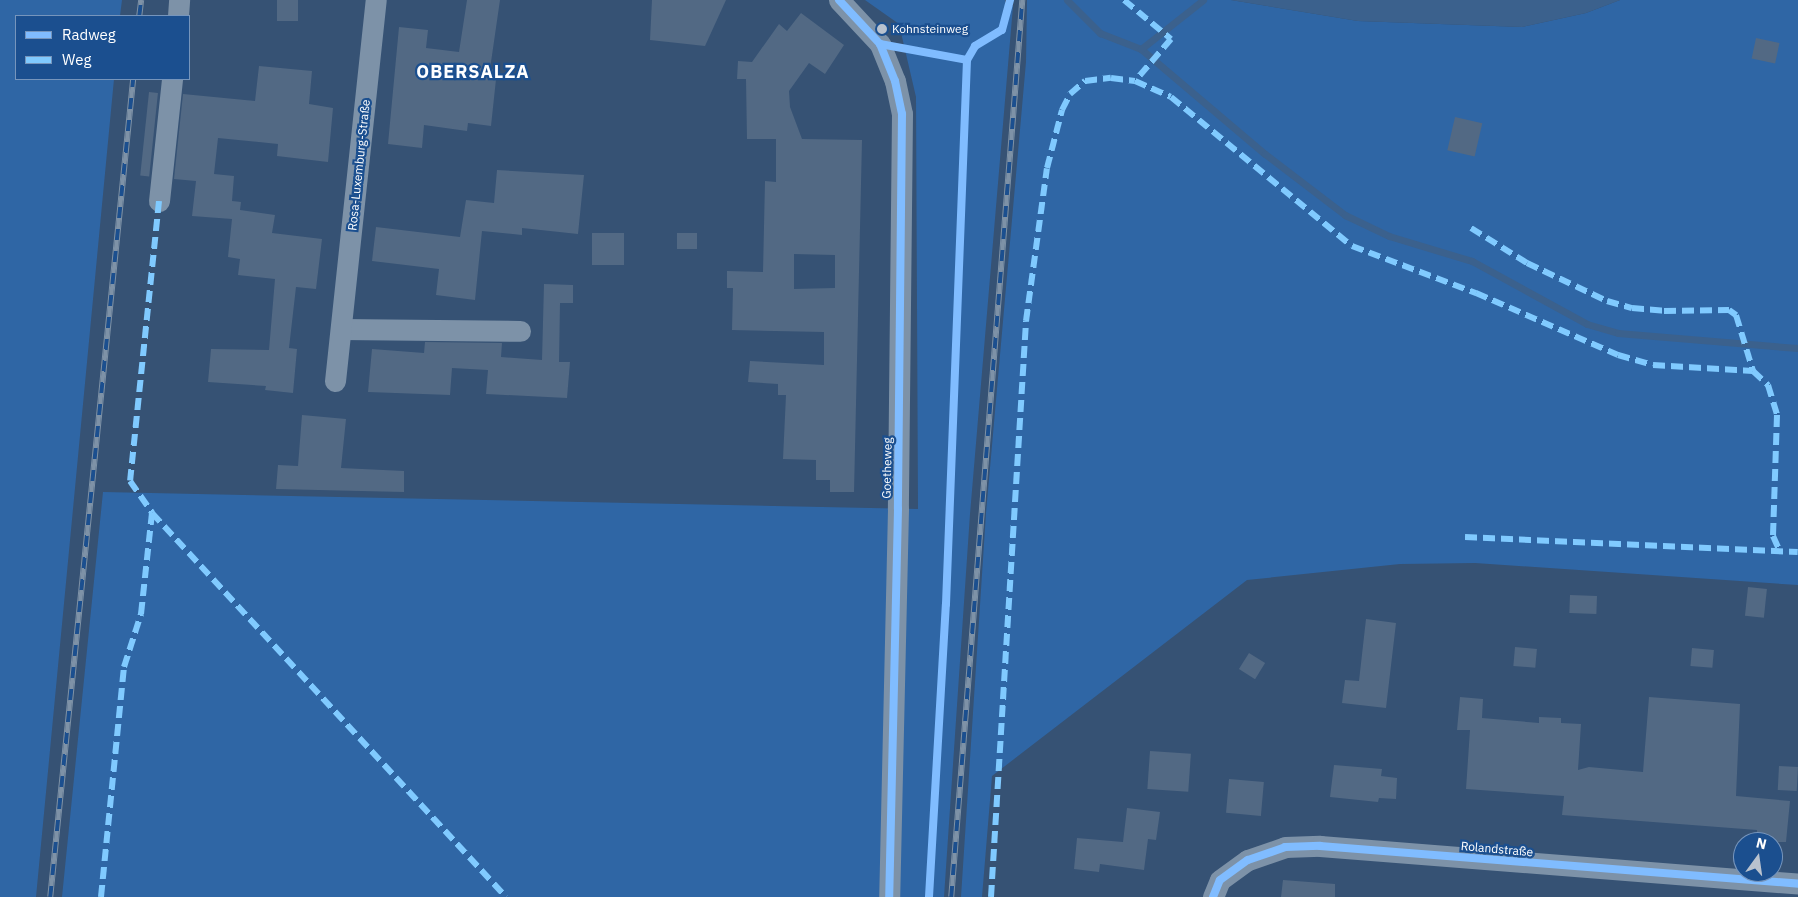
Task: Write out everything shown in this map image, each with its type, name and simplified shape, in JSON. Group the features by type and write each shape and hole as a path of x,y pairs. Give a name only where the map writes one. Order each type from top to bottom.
{"street":[{"path":"178,15 179,0"},
{"name":"Rosa-Luxemburg-Straße","path":"335,381 376,0"},
{"name":"Goetheweg","path":"839,0 880,44 895,81 902,114 898,509 889,897"},
{"path":"159,201 172,80"},
{"path":"341,329 520,331"},
{"name":"Rolandstraße","path":"1213,897 1220,880 1248,860 1285,847 1311,846 1798,884"}],"shaded area":[{"path":"0,0 122,0 120,15 15,15 15,80 114,80 36,897 0,897"},
{"path":"865,0 1005,0 1005,5 1013,6 970,514 944,897 62,897 103,492 918,509 916,97 899,24"},
{"path":"1027,0 1231,0 1358,21 1522,27 1586,13 1620,0 1798,0 1798,585 1475,563 1400,564 1247,580 992,776 982,897 961,897 986,513 1026,62"},
{"path":"1231,0 1620,0 1586,13 1522,27 1358,21"}],"building":[{"path":"277,0 298,0 298,21 277,21"},
{"path":"467,0 500,0 490,69 497,70 491,126 468,123 467,131 424,125 422,148 388,144 399,27 428,30 426,48 459,52"},
{"path":"652,0 726,0 705,46 650,40"},
{"path":"801,13 844,45 825,74 809,63 789,91 790,107 802,139 862,140 854,492 830,492 830,480 816,480 816,460 783,459 786,395 778,395 778,384 748,382 750,361 824,365 824,332 732,330 733,288 727,288 727,271 763,272 765,181 776,182 776,139 747,139 746,79 737,79 738,61 752,62 779,24 787,31","holes":["794,254 835,255 835,288 794,289"]},
{"path":"1756,38 1779,43 1775,64 1752,59"},
{"path":"259,66 312,71 309,104 333,108 328,162 277,156 278,144 218,138 214,174 234,176 232,201 241,202 240,210 275,215 272,233 322,239 316,289 296,287 289,348 297,349 293,393 265,390 266,386 208,382 211,349 269,350 275,279 238,275 240,259 228,257 232,219 192,216 196,181 174,179 183,94 255,101"},
{"path":"149,92 158,93 149,176 140,176"},
{"path":"1455,117 1482,123 1475,156 1447,150"},
{"path":"497,170 584,175 578,234 522,228 522,235 482,231 475,300 436,295 439,269 372,261 376,227 460,237 466,200 494,203"},
{"path":"592,233 624,233 624,265 592,265"},
{"path":"677,233 697,233 697,249 677,249"},
{"path":"544,284 573,285 573,303 560,303 559,362 570,362 567,398 486,394 488,370 452,368 450,395 368,392 372,349 424,353 425,342 502,343 501,357 542,360"},
{"path":"302,415 346,419 341,468 404,471 404,492 276,489 278,465 298,466"},
{"path":"1748,587 1767,589 1764,618 1745,616"},
{"path":"1570,595 1597,596 1596,614 1569,613"},
{"path":"1366,619 1396,623 1386,708 1342,703 1345,680 1359,681"},
{"path":"1515,647 1537,649 1535,668 1513,666"},
{"path":"1692,648 1714,650 1712,668 1690,666"},
{"path":"1249,653 1265,663 1255,679 1239,669"},
{"path":"1460,697 1483,699 1482,718 1539,723 1539,717 1561,718 1561,723 1581,724 1578,770 1589,767 1643,772 1649,697 1740,704 1736,796 1790,801 1786,842 1783,842 1783,832 1757,832 1757,830 1562,815 1564,796 1466,789 1470,730 1457,730"},
{"path":"1150,751 1191,754 1188,792 1147,789"},
{"path":"1334,765 1382,769 1381,776 1397,778 1396,799 1379,798 1378,802 1330,797"},
{"path":"1779,766 1798,767 1797,791 1778,790"},
{"path":"1229,779 1264,782 1261,816 1226,813"},
{"path":"1127,808 1160,812 1156,840 1148,839 1144,870 1100,864 1099,872 1074,869 1077,838 1123,842"},
{"path":"1283,880 1335,884 1335,897 1281,897"}],"waterway":[{"path":"1067,0 1100,33 1141,49 1265,154 1345,215 1389,236 1472,261 1587,324 1618,333 1798,348"},
{"path":"1141,49 1203,0"}],"railway":[{"path":"139,15 141,0"},
{"path":"951,897 1022,0"},
{"path":"50,897 133,80"}],"marked path":[{"path":"1124,0 1171,39 1135,81"},
{"path":"991,897 1026,321 1047,168 1062,110 1070,94 1085,81 1111,78 1135,81 1171,97 1352,246 1476,293 1618,355 1653,365 1753,371"},
{"path":"159,201 130,481 152,513 506,897"},
{"path":"1471,228 1527,263 1607,301 1632,308 1664,311 1729,310 1736,315 1753,371 1768,385 1777,415 1773,536 1780,552"},
{"path":"101,897 124,667 141,614 152,513"},
{"path":"1465,537 1798,552"}],"cycle path":[{"path":"839,0 880,44 895,81 902,114 898,509 889,897"},
{"path":"929,897 946,604 967,60 975,46 1002,30 1010,0"},
{"path":"880,44 967,60"},
{"path":"1213,897 1220,880 1248,860 1285,847 1320,846 1798,884"}],"place":[{"name":"Kohnsteinweg","path":"882,29"}],"district":[{"name":"OBERSALZA","path":"473,72"}]}
